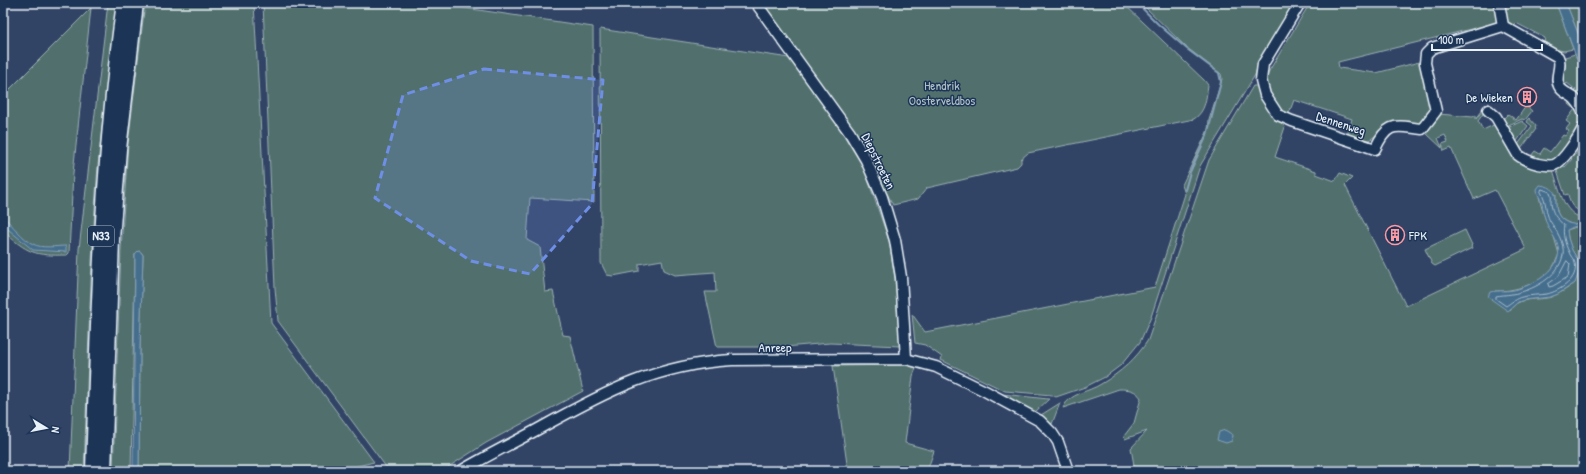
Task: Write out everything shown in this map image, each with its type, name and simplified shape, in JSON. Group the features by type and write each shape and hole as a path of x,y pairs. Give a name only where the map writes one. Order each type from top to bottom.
{"highway":[{"name":"N33","path":"93,471 101,238 112,99 124,3"},
{"name":"N33","path":"104,471 112,239 124,100 136,3"}],"street":[{"name":"Diepstroeten","path":"756,3 850,133 866,160 882,197 895,240 902,277 906,359"},
{"name":"Dennenweg","path":"1300,3 1263,64 1261,80 1265,95 1278,115 1375,148 1386,130 1396,127 1422,129 1436,111 1425,62 1426,54 1432,48 1503,26"},
{"path":"1499,3 1503,26 1558,57 1560,60 1557,79 1559,85 1575,99 1583,112"},
{"path":"1488,110 1496,117 1518,155 1524,160 1537,164 1553,165 1558,162 1566,154 1583,128"},
{"name":"Anreep","path":"461,471 593,399 638,379 677,367 705,362 732,360 906,359 936,367 985,391 1040,421 1052,433 1058,442 1068,471"}],"highlighted area":[{"path":"484,69 603,80 592,204 530,274 471,261 375,198 403,95"}],"green space":[{"path":"108,3 117,3 102,124 95,203 84,471 70,471 79,249"},
{"path":"145,3 254,3 271,323 374,462 337,471 139,471 140,347 143,255 139,251 135,255 131,471 113,471 121,249 128,144"},
{"path":"263,3 431,3 593,27 594,202 530,198 527,240 540,247 545,292 553,291 563,335 570,336 583,391 486,443 442,471 389,471 278,321 275,288"},
{"name":"Hendrik Oosterveldbos","path":"762,3 1123,3 1204,80 1208,85 1206,99 1201,112 1194,119 1028,153 1021,159 1021,163 1017,167 927,188 918,199 893,205 868,157"},
{"path":"1141,3 1294,3 1257,68 1255,75 1200,166 1151,317 1140,342 1121,365 1105,377 1085,387 1056,397 1052,395 1005,391 941,360 942,357 925,345 915,343 912,314 925,332 1155,287 1185,194 1182,185 1208,130 1209,120 1222,79 1221,74 1186,47"},
{"path":"1310,3 1495,3 1499,22 1338,62 1339,68 1376,73 1423,61 1433,108 1420,128 1383,128 1370,139 1358,140 1347,136 1352,119 1294,100 1288,116 1279,111 1269,94 1266,82 1269,71"},
{"path":"1501,3 1556,3 1573,49 1564,51 1549,48 1550,44 1544,42 1545,38 1516,23 1513,28 1507,23"},
{"path":"1566,3 1583,3 1583,45"},
{"path":"91,8 73,173 69,253 67,255 39,254 26,249 3,231 3,96"},
{"path":"600,29 789,58 835,121 864,168 889,241 895,279 900,346 830,343 785,347 717,347 705,292 716,292 715,272 675,275 664,270 662,260 639,264 639,271 613,276 607,275 601,263"},
{"path":"1575,54 1583,75 1583,107 1573,94 1576,90 1567,83 1563,88 1560,83 1563,60 1565,57"},
{"path":"1253,86 1257,86 1269,109 1285,127 1275,157 1316,171 1316,174 1335,181 1340,173 1352,178 1345,185 1406,306 1526,249 1495,190 1474,199 1451,148 1444,151 1442,144 1448,142 1445,135 1438,138 1442,148 1427,134 1426,131 1439,114 1473,117 1476,115 1476,119 1488,103 1490,104 1478,121 1483,130 1498,123 1516,156 1553,170 1562,198 1566,205 1570,211 1583,218 1581,225 1583,225 1583,471 1135,471 1131,448 1147,431 1125,439 1124,436 1134,423 1141,398 1137,393 1119,389 1063,408 1074,396 1096,387 1121,370 1139,353 1148,340 1209,160","holes":["1556,194 1556,207 1559,216 1566,222 1579,226 1567,230 1572,250 1579,262 1575,283 1561,293 1551,297 1523,301 1518,303 1511,310 1495,291 1517,289 1539,280 1551,269 1559,254 1554,237 1545,218 1539,197"]},
{"path":"1571,99 1578,108 1582,118 1582,124 1571,142 1552,162 1531,160 1516,147 1532,126 1527,122 1529,118 1536,126 1536,129 1521,149 1531,156 1535,151 1540,154 1544,148 1550,152 1563,135 1565,136 1569,131 1566,129 1570,124 1566,121 1575,109 1569,104"},
{"path":"1526,106 1532,111 1525,120 1522,119 1504,127 1501,121 1508,114 1516,120"},
{"path":"1522,121 1528,126 1514,145 1505,129"},
{"path":"1578,141 1583,144 1583,212 1574,208 1568,194 1565,195 1557,171 1560,164 1565,167 1572,159 1568,155 1570,153 1575,155 1581,146 1577,143"},
{"path":"1465,230 1472,248 1435,266 1432,264 1425,249"},
{"path":"907,365 916,368 913,376 905,443 934,451 927,471 848,471 833,366"},
{"path":"1002,394 1048,399 1049,399 1035,412"},
{"path":"1060,403 1052,424 1041,415"}],"water":[{"path":"1556,3 1566,3 1583,46 1583,75"},
{"path":"1540,185 1549,187 1553,191 1555,195 1556,207 1561,218 1568,223 1581,225 1567,230 1572,250 1579,262 1579,272 1575,283 1558,294 1550,297 1518,302 1508,311 1488,297 1490,292 1515,290 1533,283 1547,274 1556,262 1558,246 1546,222 1537,189"},
{"path":"3,216 29,242 37,246 66,246 66,252 33,250 3,225"},
{"path":"138,251 143,255 140,347 139,471 133,471 135,254"},
{"path":"1225,430 1233,435 1232,441 1226,443 1217,440 1219,432"}],"waterway":[{"path":"1137,3 1158,24 1187,49 1219,73 1221,82 1207,135 1190,172 1185,190"}],"place":[{"name":"De Wieken","path":"1527,97"},
{"name":"FPK","path":"1395,235"}]}
